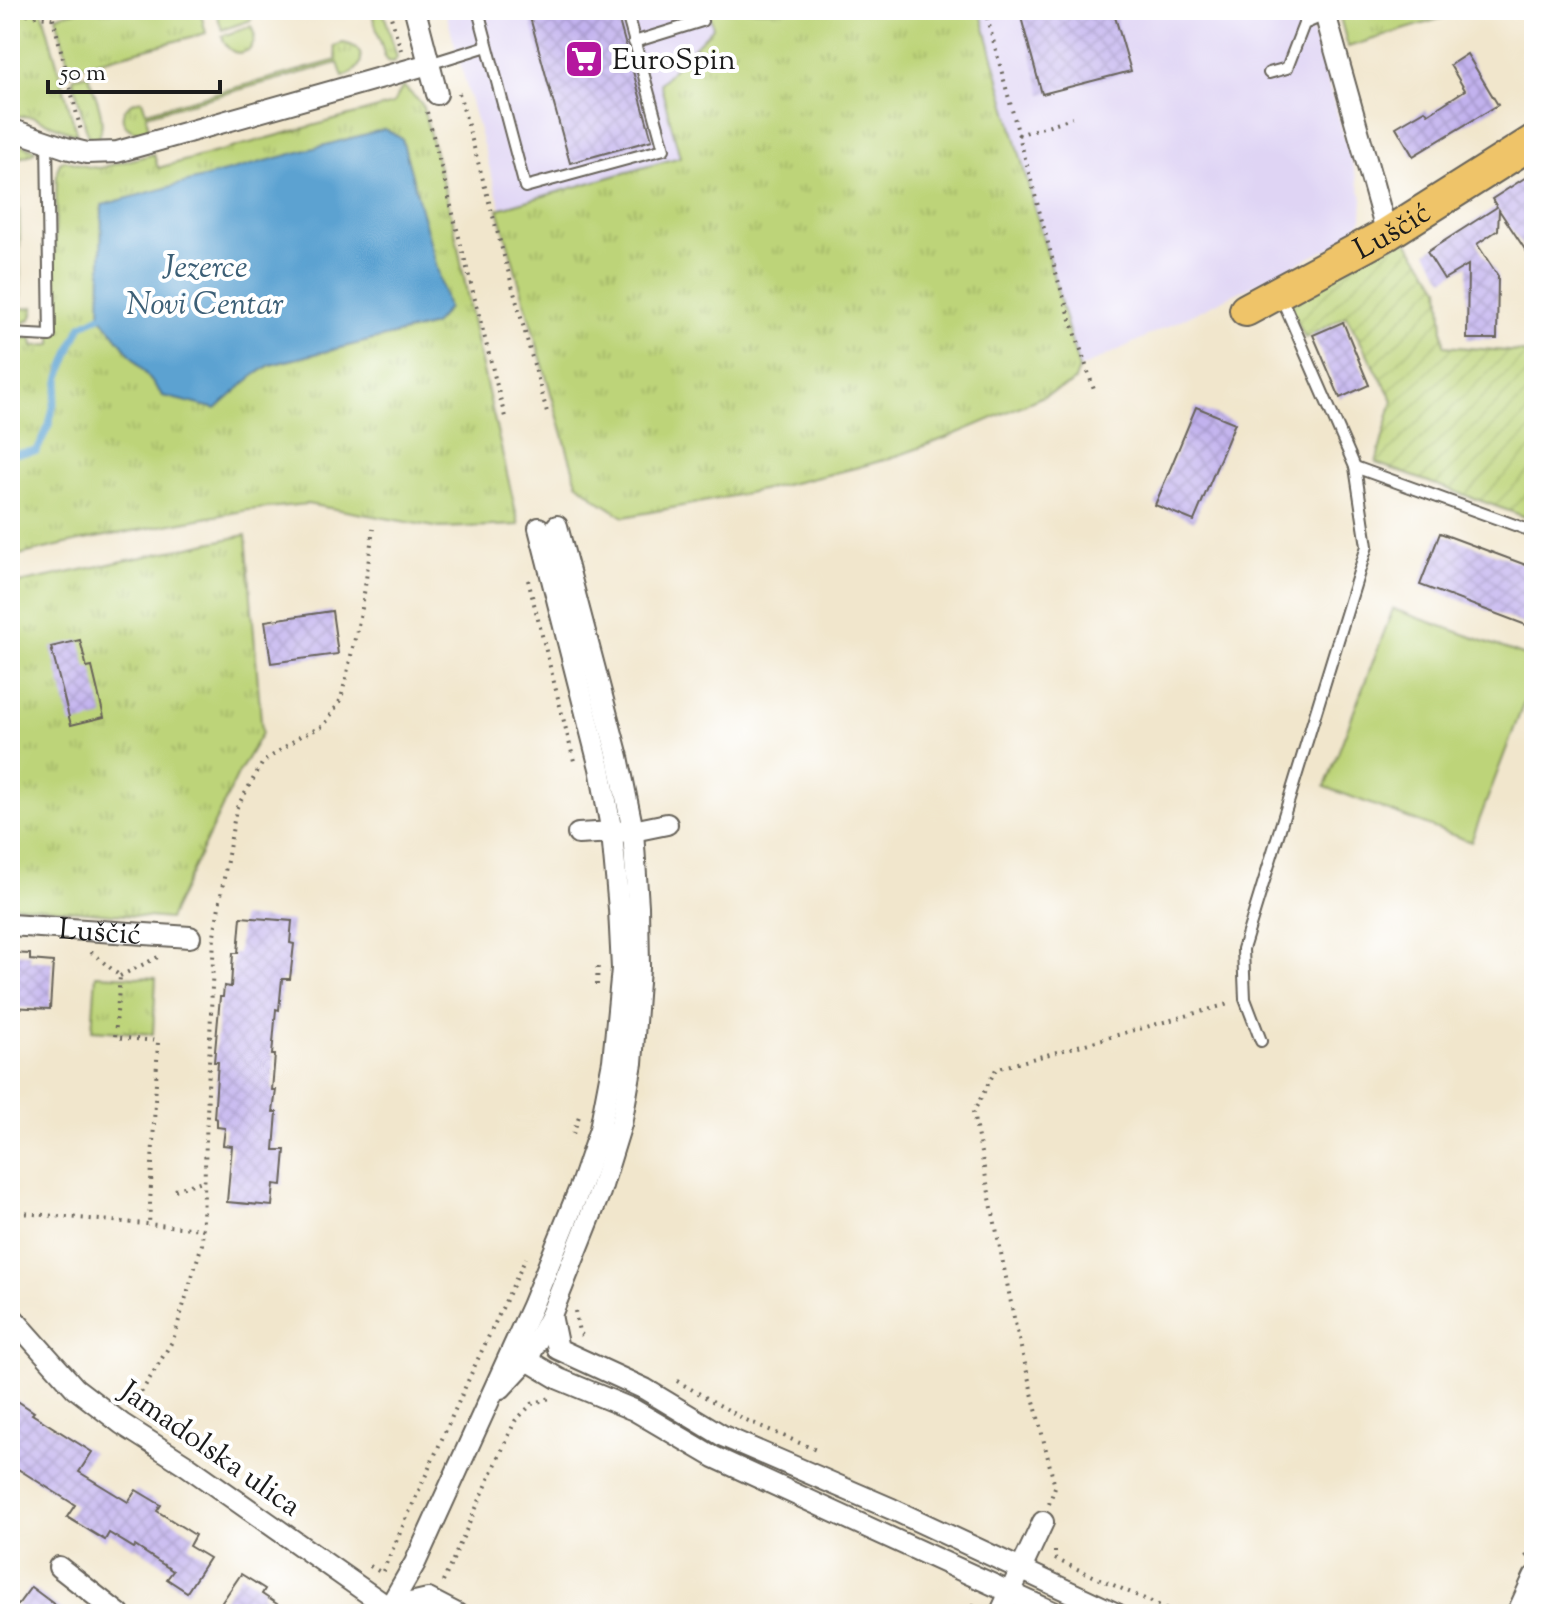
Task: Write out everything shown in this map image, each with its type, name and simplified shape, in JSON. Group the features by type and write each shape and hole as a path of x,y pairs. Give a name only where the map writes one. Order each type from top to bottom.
{"main road":[{"name":"Luščić","path":"1246,310 1387,234 1534,141"}],"street":[{"path":"415,10 437,94"},
{"path":"1325,12 1387,234"},
{"path":"10,129 87,153 117,152 429,64"},
{"path":"389,1611 415,1563 490,1400 581,1185 600,1129 613,1061 622,969 612,833 548,527 618,757 633,831 639,968 632,1063 621,1124 600,1192 551,1315 527,1360 490,1400"},
{"path":"578,834 633,831 667,824"},
{"name":"Luščić","path":"10,925 190,937"},
{"name":"Jamadolska ulica","path":"10,1315 75,1388 389,1611"},
{"path":"551,1315 558,1349"},
{"path":"520,1332 527,1360 559,1379 634,1410 714,1457 1057,1614"},
{"path":"527,1360 558,1349 645,1389 723,1436 1022,1568 1117,1614"},
{"path":"1000,1614 1043,1522"},
{"path":"59,1567 119,1614"},
{"path":"1517,1614 1534,1577"},
{"path":"389,1611 428,1599 457,1614"}],"lane":[{"path":"478,10 525,187 664,149 626,10"},
{"path":"1269,73 1287,68 1304,24 1325,12"},
{"path":"634,42 702,21"},
{"path":"429,64 487,46"},
{"path":"10,334 50,336 47,141"},
{"path":"1261,1041 1245,999 1243,949 1367,546 1355,467 1279,292"},
{"path":"1355,467 1534,532"}],"path":[{"path":"20,10 53,19"},
{"path":"51,10 87,153"},
{"path":"389,10 407,71 421,87 506,421"},
{"path":"985,10 1058,280 1095,393"},
{"path":"449,58 547,412"},
{"path":"1018,135 1072,118"},
{"path":"122,1424 173,1340 202,1244 214,935 236,809 263,762 301,736 324,726 341,699 362,608 373,529"},
{"path":"527,578 578,777"},
{"path":"88,950 120,976"},
{"path":"596,996 598,953"},
{"path":"120,976 158,957"},
{"path":"120,976 115,1037 158,1041 149,1225"},
{"path":"1043,1522 1055,1487 1015,1323 973,1113 996,1069 1245,999"},
{"path":"573,1136 580,1111"},
{"path":"175,1190 205,1180"},
{"path":"10,1212 203,1229"},
{"path":"361,1561 382,1573 531,1248"},
{"path":"574,1305 579,1332 591,1343"},
{"path":"676,1380 744,1419 824,1454"},
{"path":"441,1588 515,1421 532,1404 550,1398 562,1403"},
{"path":"1055,1543 1055,1559 1174,1612 1185,1614"},
{"path":"971,1614 975,1597"}],"shaded area":[{"path":"445,10 709,10 713,27 660,83 681,157 501,208"},
{"path":"980,10 1306,10 1363,199 1362,218 1344,241 1079,369"}],"green space":[{"path":"10,10 42,10 77,135 33,117 10,115"},
{"path":"79,10 200,10 206,33 70,69 56,16"},
{"path":"248,10 251,20 222,30 217,14"},
{"path":"371,10 383,10 397,57 394,62 385,57"},
{"path":"709,10 980,10 1079,369 1075,380 920,448 840,472 747,493 624,517 577,483 498,209 680,157 660,83 713,28"},
{"path":"1338,10 1385,10 1387,14 1400,10 1468,10 1348,47"},
{"path":"252,26 255,38 250,49 236,53 229,49 222,36"},
{"path":"343,43 357,49 361,59 351,74 343,77 338,63 146,115 149,131 131,130 123,120 126,108 142,100 146,112 337,60 334,46"},
{"path":"88,74 102,127 95,142 88,136 73,79"},
{"path":"403,86 422,104 453,221 477,345 519,525 440,528 307,504 248,510 10,557 10,409 14,408 17,338 32,338 33,346 52,345 57,170 60,163 65,160 100,168 154,154 158,168 393,104","holes":["100,316 434,325 270,365 252,377 163,396"]},
{"path":"10,140 36,150 18,158 21,309 33,307 30,319 19,323 10,322 10,309 13,308"},
{"path":"1403,236 1440,287 1444,346 1532,353 1528,411 1534,414 1534,520 1376,463 1393,400 1346,316 1305,338 1287,300"},
{"path":"246,535 262,733 238,774 169,919 10,905 10,585"},
{"path":"1393,609 1534,659 1534,676 1471,842 1325,787"},
{"path":"96,975 156,978 153,1034 92,1030"}],"water":[{"name":"Jezerce Novi Centar","path":"385,129 402,139 448,308 434,325 270,365 216,409 163,396 100,316 102,205"}],"building":[{"path":"528,10 616,10 652,140 570,163"},
{"path":"1019,10 1113,10 1131,71 1042,94"},
{"path":"1467,54 1498,105 1413,156 1396,127 1425,110 1428,114 1465,90 1450,65"},
{"path":"1534,172 1534,263 1499,210 1498,230 1477,244 1498,276 1497,339 1467,339 1468,265 1444,279 1427,252 1497,207 1492,199"},
{"path":"1343,322 1369,385 1340,398 1313,335"},
{"path":"1196,407 1235,423 1194,521 1155,505"},
{"path":"1440,533 1534,568 1534,628 1420,585"},
{"path":"332,611 338,654 271,663 265,621"},
{"path":"80,640 87,668 92,667 104,717 71,725 51,647"},
{"path":"241,917 292,921 290,943 294,944 290,979 282,979 272,1055 275,1055 272,1090 276,1090 273,1112 277,1112 274,1150 285,1150 282,1185 274,1184 272,1206 227,1202 232,1146 223,1145 225,1128 217,1127 217,1119 214,1118 218,1062 214,1062 220,997 223,997 224,986 231,987 233,953 238,953"},
{"path":"10,953 30,954 30,960 53,962 50,1009 10,1007"},
{"path":"10,1396 34,1412 32,1414 92,1452 79,1472 128,1502 136,1490 161,1505 157,1511 195,1535 189,1546 209,1558 187,1592 167,1579 173,1571 135,1546 109,1533 105,1540 67,1517 75,1505 10,1464"},
{"path":"241,1574 265,1589 262,1594 292,1614 214,1614"},
{"path":"31,1587 67,1614 11,1614"}],"waterway":[{"path":"10,454 37,451 49,425 60,377 73,343 81,326 100,316"}],"place":[{"name":"EuroSpin","path":"584,59"}]}
